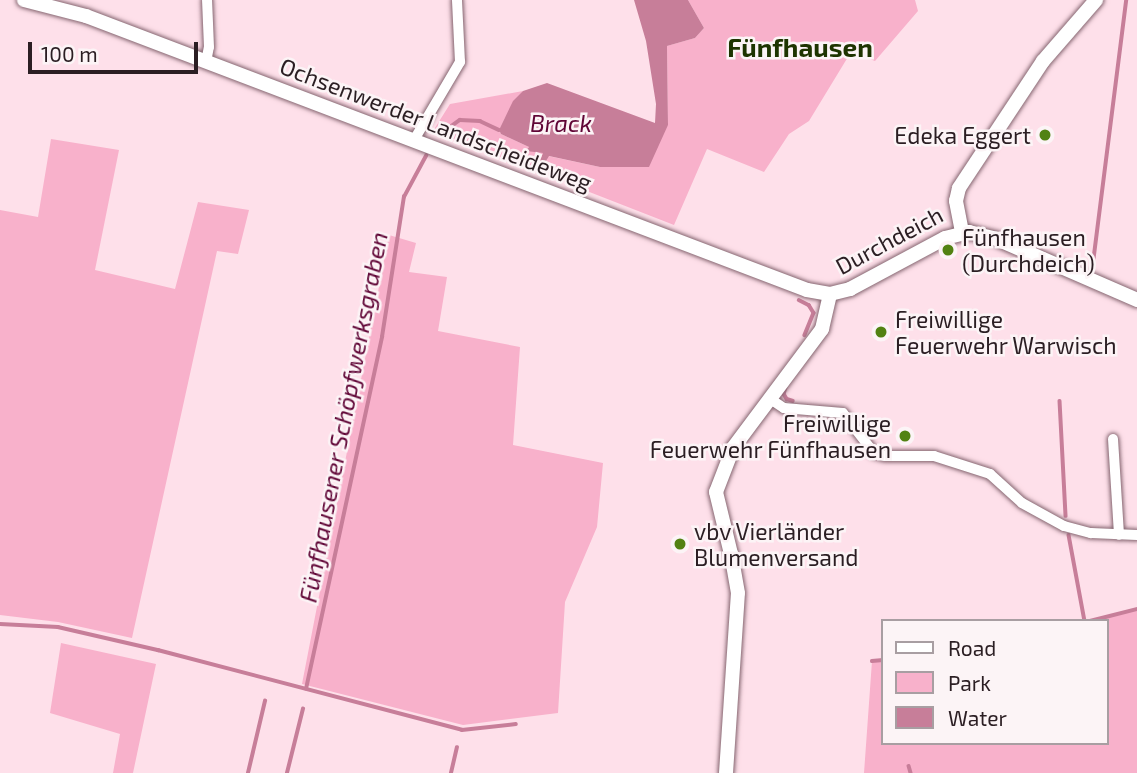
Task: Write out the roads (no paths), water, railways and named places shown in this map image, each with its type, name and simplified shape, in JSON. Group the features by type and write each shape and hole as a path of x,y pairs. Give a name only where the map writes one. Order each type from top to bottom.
{"street":[{"name":"Ochsenwerder Landscheideweg","path":"24,0 65,4 206,62 807,290 830,294"},
{"path":"206,62 209,47 207,0"},
{"path":"414,140 460,62 457,0"},
{"name":"Durchdeich","path":"726,773 737,593 732,554 716,492 733,448 822,329 830,294 872,280 945,238 961,232 956,201 959,188 1043,61 1096,0"},
{"path":"961,232 985,234 1137,300"},
{"path":"769,398 784,408 844,413 874,453 885,456 934,456 990,474 1022,503 1064,526 1091,533 1137,534"},
{"path":"1113,439 1119,535"}],"water":[{"name":"Brack","path":"634,0 688,0 704,28 695,38 667,46 668,125 649,167 600,167 549,156 543,166 539,163 543,153 526,151 529,147 501,134 499,130 513,101 523,91 547,83 655,123 656,104 646,41"}],"waterway":[{"path":"1093,263 1126,0"},
{"name":"Fünfhausener Schöpfwerksgraben","path":"442,133 460,120 480,121 499,130"},
{"name":"Fünfhausener Schöpfwerksgraben","path":"306,689 382,337 404,197 426,156"},
{"path":"799,300 809,305 814,313 805,335"},
{"path":"786,388 784,394 787,399 793,401"},
{"path":"1060,401 1066,516"},
{"path":"1069,535 1085,619"},
{"path":"1098,619 1137,609"},
{"path":"0,624 58,627 158,650 462,730 516,724"},
{"path":"872,661 881,660"},
{"path":"248,773 265,701"},
{"path":"287,773 303,709"},
{"path":"451,773 457,748"},
{"path":"909,766 911,773"}],"place":[{"name":"Edeka Eggert","path":"1045,135"},
{"name":"Fünfhausen (Durchdeich)","path":"948,250"},
{"name":"Freiwillige Feuerwehr Warwisch","path":"881,332"},
{"name":"Freiwillige Feuerwehr Fünfhausen","path":"905,436"},
{"name":"vbv Vierländer Blumenversand","path":"680,544"}],"district":[{"name":"Fünfhausen","path":"800,47"}]}
